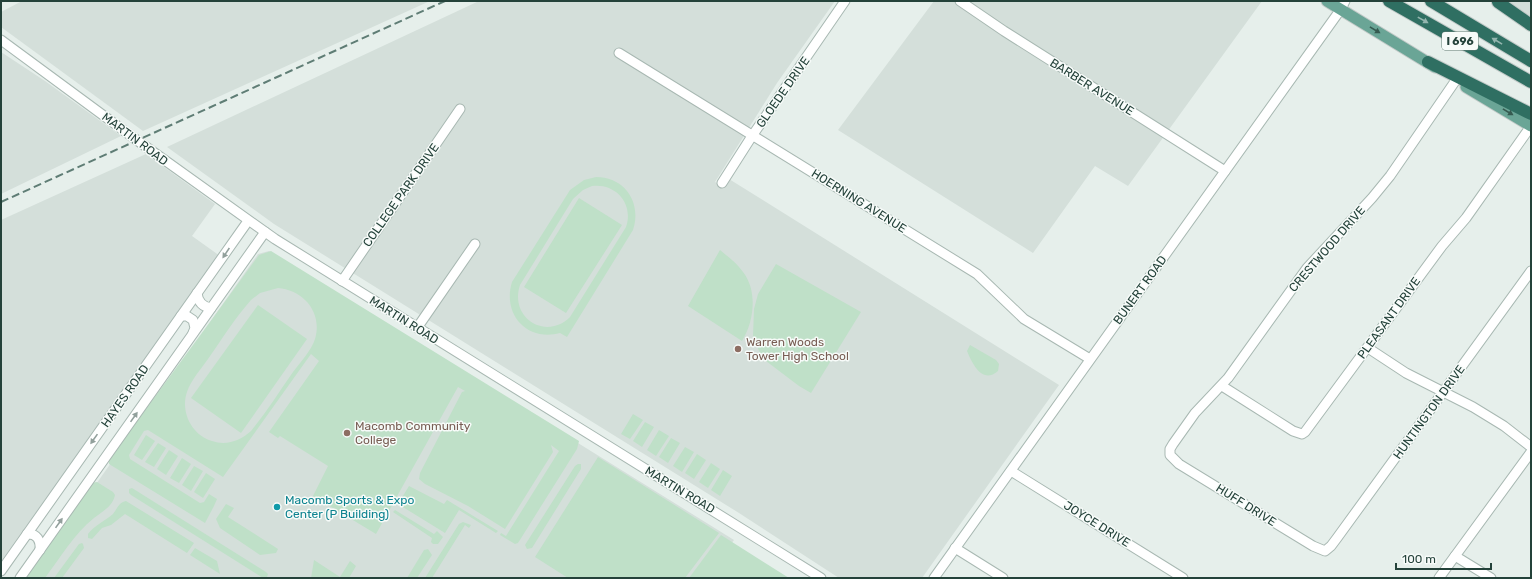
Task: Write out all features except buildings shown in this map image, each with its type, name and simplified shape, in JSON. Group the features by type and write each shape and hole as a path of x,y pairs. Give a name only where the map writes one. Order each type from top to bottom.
{"highway":[{"name":"I 696","path":"1389,1 1531,82"},
{"name":"I 696","path":"1431,1 1531,60"},
{"path":"1498,2 1531,25"},
{"path":"1428,62 1531,114"}],"main road":[{"path":"1328,1 1343,5 1428,62 1531,126"},
{"path":"1498,2 1531,21"}],"street":[{"name":"GLOEDE DRIVE","path":"722,184 752,136 845,1"},
{"name":"BARBER AVENUE","path":"960,1 1004,31 1225,171"},
{"name":"BUNERT ROAD","path":"934,578 1343,5"},
{"name":"MARTIN ROAD","path":"1,40 248,221 417,328 821,578"},
{"name":"HOERNING AVENUE","path":"619,53 977,274 1024,319 1090,360"},
{"name":"CRESTWOOD DRIVE","path":"1170,455 1170,449 1195,413 1222,386 1307,268 1372,198 1390,176 1456,80"},
{"name":"COLLEGE PARK DRIVE","path":"342,281 460,109"},
{"name":"PLEASANT DRIVE","path":"1222,386 1292,431 1302,434 1308,430 1442,246 1466,218 1531,126"},
{"name":"HAYES ROAD","path":"1,571 248,221"},
{"name":"HAYES ROAD","path":"20,578 265,232"},
{"path":"417,328 475,244"},
{"name":"HUNTINGTON DRIVE","path":"1325,551 1331,546 1531,271"},
{"path":"197,293 202,304 211,308"},
{"path":"182,316 187,316 193,320 195,328 192,336"},
{"path":"1368,348 1406,373 1473,407 1504,426 1531,447"},
{"path":"1440,578 1531,452"},
{"name":"HUFF DRIVE","path":"1170,455 1179,464 1313,546 1325,551"},
{"name":"JOYCE DRIVE","path":"1011,471 1183,578"},
{"path":"27,534 32,534 37,537 40,550"},
{"path":"955,548 1003,578"},
{"path":"1455,556 1491,578"}],"shaded area":[{"path":"22,1 430,1 143,131 1,27 1,12"},
{"path":"479,1 835,1 777,83 715,182 724,187 729,179 1059,385 922,578 839,578 739,513 274,224 167,147"},
{"path":"934,1 1262,1 1128,186 1095,166 1033,253 838,130"},
{"path":"1503,1 1531,1 1531,17 1505,2"},
{"path":"1,52 45,81 121,136 1,194"},
{"path":"146,154 215,204 192,236 220,256 1,565 1,220"},
{"name":"Macomb Community College","path":"269,251 734,540 705,578 30,578 258,254"}],"green space":[{"path":"596,177 606,178 615,181 629,193 635,210 633,230 567,337 560,333 548,335 537,333 520,323 514,315 510,294 512,282 570,190 584,180","holes":["592,186 609,188 615,192 625,203 628,219 626,227 570,317 561,324 551,327 541,326 532,322 525,316 520,307 518,297 520,285 573,199 583,190"]},
{"path":"579,198 622,225 566,313 524,287"},
{"path":"720,250 741,269 751,288 753,306 752,316 742,341 688,306"},
{"path":"271,251 579,441 577,449 518,543 515,544 500,535 501,533 506,536 559,451 551,445 553,452 505,529 468,506 425,484 419,479 420,473 462,392 465,391 458,387 376,534 313,496 328,466 280,436 278,438 269,432 319,361 311,354 223,477 148,430 144,431 129,455 130,459 200,503 204,502 209,494 217,499 205,523 109,464 109,459 259,255","holes":["278,288 287,290 303,298 309,304 313,312 317,329 311,348 251,431 238,440 228,443 212,441 205,438 193,428 187,415 185,400 191,383 234,321 251,300 260,293"]},
{"path":"776,264 861,312 811,393 799,386 766,361 759,351 753,336 754,309 758,294"},
{"path":"258,305 307,339 241,433 191,398"},
{"path":"970,345 996,360 999,364 998,371 992,375 987,375 978,371 967,351"},
{"path":"633,414 643,420 630,439 621,434"},
{"path":"645,422 654,427 642,447 633,441"},
{"path":"659,430 669,436 656,456 647,450"},
{"path":"146,435 155,441 142,460 134,455"},
{"path":"671,438 680,443 668,463 659,457"},
{"path":"158,443 166,448 154,467 145,462"},
{"path":"685,447 694,452 682,472 673,466"},
{"path":"169,450 178,456 166,475 157,469"},
{"path":"697,454 706,460 694,479 685,473"},
{"path":"598,457 719,533 685,578 568,578 535,557"},
{"path":"182,458 191,464 179,483 170,478"},
{"path":"711,463 720,469 708,488 699,482"},
{"path":"581,464 581,469 532,548 527,549 525,545 575,466"},
{"path":"194,466 203,471 191,491 182,485"},
{"path":"723,470 732,476 720,496 711,490"},
{"path":"206,473 215,479 203,498 194,492"},
{"path":"97,482 113,492 115,495 110,505 80,531 45,578 24,578 91,483"},
{"path":"409,486 444,504 447,500 498,531 496,533 459,510 445,533 398,504"},
{"path":"132,488 266,572 268,574 267,577 263,578 131,495 129,493 129,489"},
{"path":"126,501 194,543 187,553 125,514 111,525 102,528 92,539 88,538 88,534 91,531 113,514 118,506"},
{"path":"226,504 234,508 228,517 278,549 276,553 260,555 220,528 216,519"},
{"path":"395,510 434,534 437,531 443,537 438,544 433,544 431,542 432,538 393,512"},
{"path":"463,522 471,525 469,528 465,525 432,578 425,578 459,524"},
{"path":"721,535 789,578 689,578"},
{"path":"82,543 84,548 62,578 54,578 79,544"},
{"path":"195,548 217,561 220,574 190,555"},
{"path":"428,549 432,555 417,578 407,578 424,550"},
{"path":"314,560 340,577 350,561 356,566 349,578 311,578"}],"railway":[{"path":"1,202 445,1"}],"place":[{"name":"Warren Woods Tower High School","path":"738,349"},
{"name":"Macomb Community College","path":"347,433"},
{"name":"Macomb Sports & Expo Center (P Building)","path":"277,507"}]}
